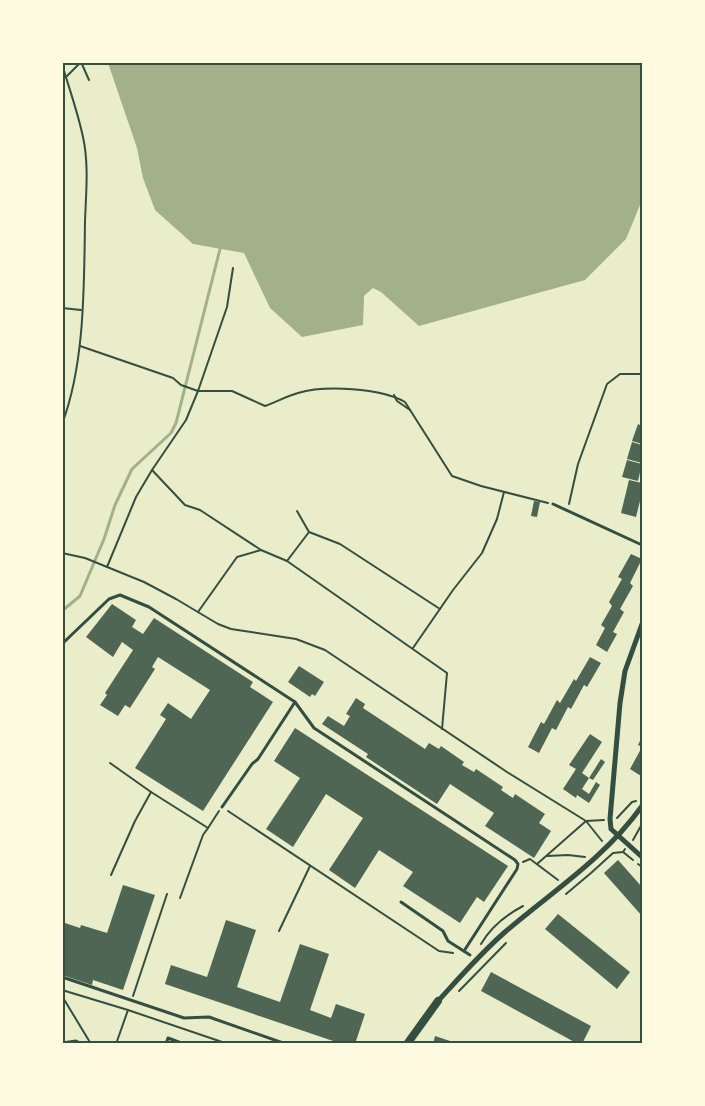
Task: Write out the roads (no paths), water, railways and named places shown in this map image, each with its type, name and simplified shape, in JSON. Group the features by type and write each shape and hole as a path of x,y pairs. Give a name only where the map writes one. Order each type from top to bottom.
{"street":[{"path":"642,624 625,671 620,703 610,819 611,830 642,857"},
{"path":"407,1044 438,1001 467,970 505,933 607,848 642,806"}],"lane":[{"path":"553,504 642,545"},
{"path":"62,644 109,599 120,595 149,607 295,702 314,728 515,860 518,864 517,869 464,951"},
{"path":"222,807 252,764 258,759 295,702"},
{"path":"401,902 443,931 448,941 470,955"},
{"path":"62,977 184,1018 209,1017 286,1044"},
{"path":"166,1044 168,1038 184,1044"},
{"path":"62,1043 76,1041 82,1044"}],"waterway":[{"path":"62,611 80,596 104,539 115,505 132,469 171,433 176,423 220,249"}]}
